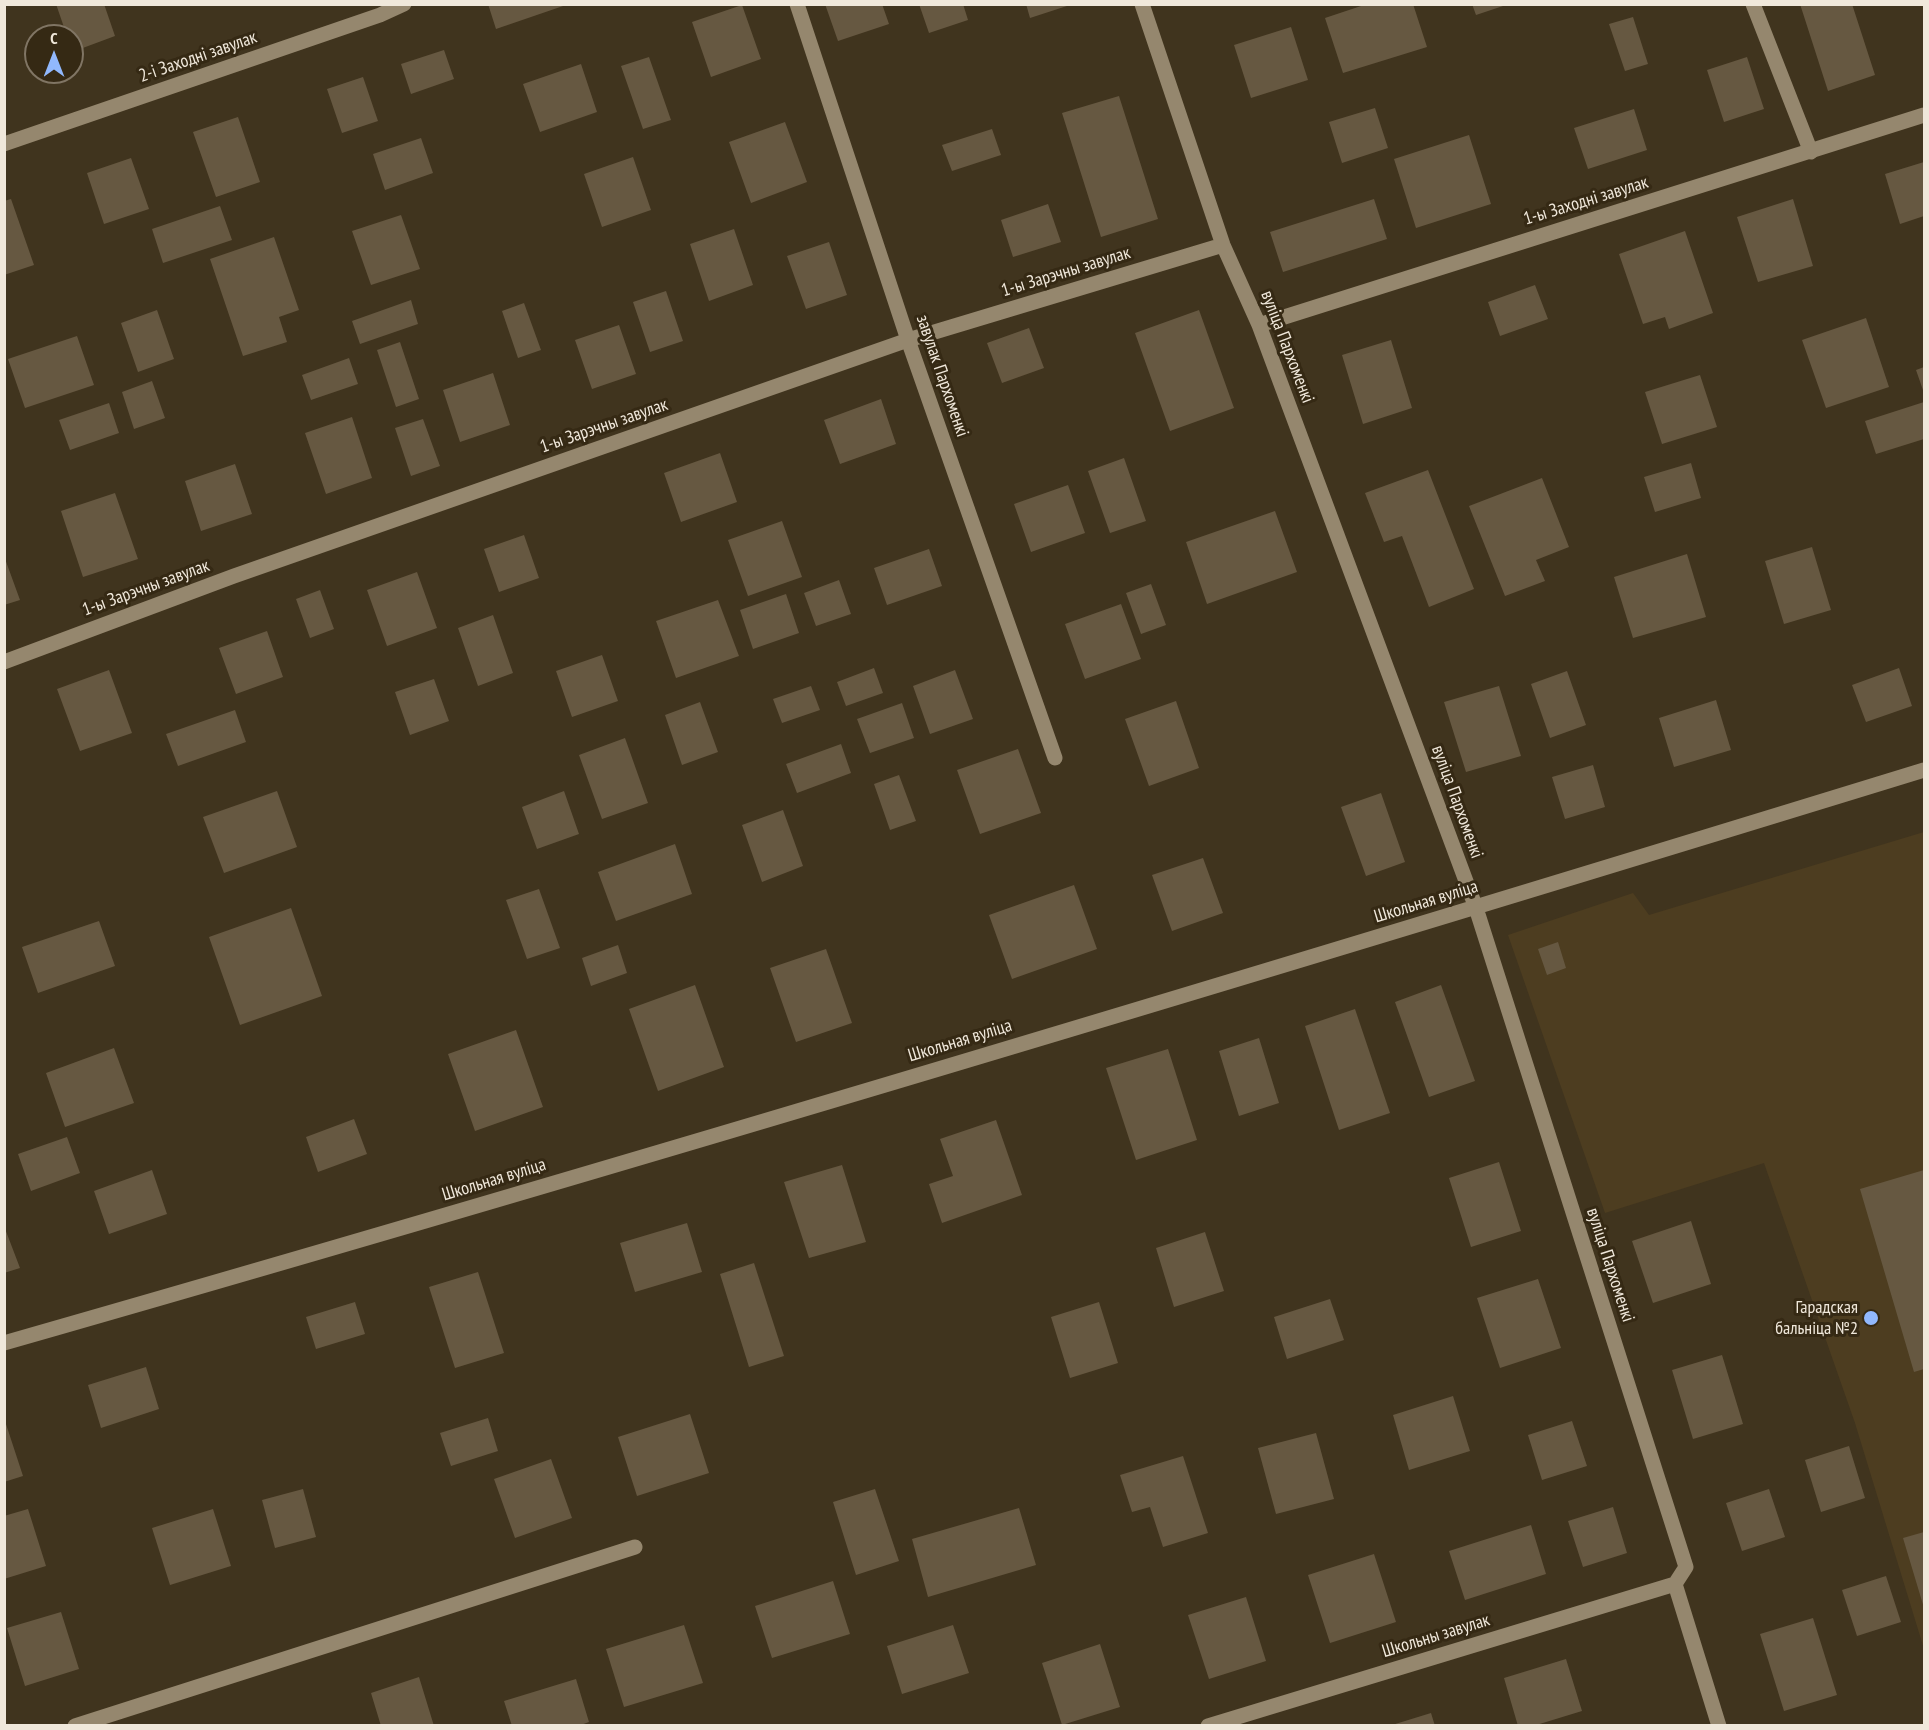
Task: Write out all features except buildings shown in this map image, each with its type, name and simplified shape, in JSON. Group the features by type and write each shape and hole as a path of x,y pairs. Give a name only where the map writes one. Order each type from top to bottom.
{"street":[{"name":"2-і Заходні завулак","path":"4,144 359,23 404,4"},
{"name":"завулак Пархоменкі","path":"797,4 908,340 1055,758"},
{"name":"вуліца Пархоменкі","path":"1142,4 1223,245 1259,325 1476,908 1686,1567 1674,1584"},
{"path":"1753,4 1811,152"},
{"name":"1-ы Заходні завулак","path":"1259,325 1924,115"},
{"name":"1-ы Зарэчны завулак","path":"4,662 234,576 908,340 1223,245"},
{"name":"Школьная вуліца","path":"4,1342 530,1190 1476,908 1924,770"},
{"path":"75,1725 635,1547"},
{"path":"1674,1584 1719,1725"},
{"name":"Школьны завулак","path":"1208,1725 1674,1584"}],"shaded area":[{"name":"Гарадская бальніца №2","path":"1924,832 1924,1649 1855,1423 1764,1163 1605,1213 1508,935 1633,893 1649,915"}],"place":[{"name":"Гарадская бальніца №2","path":"1871,1318"}]}
